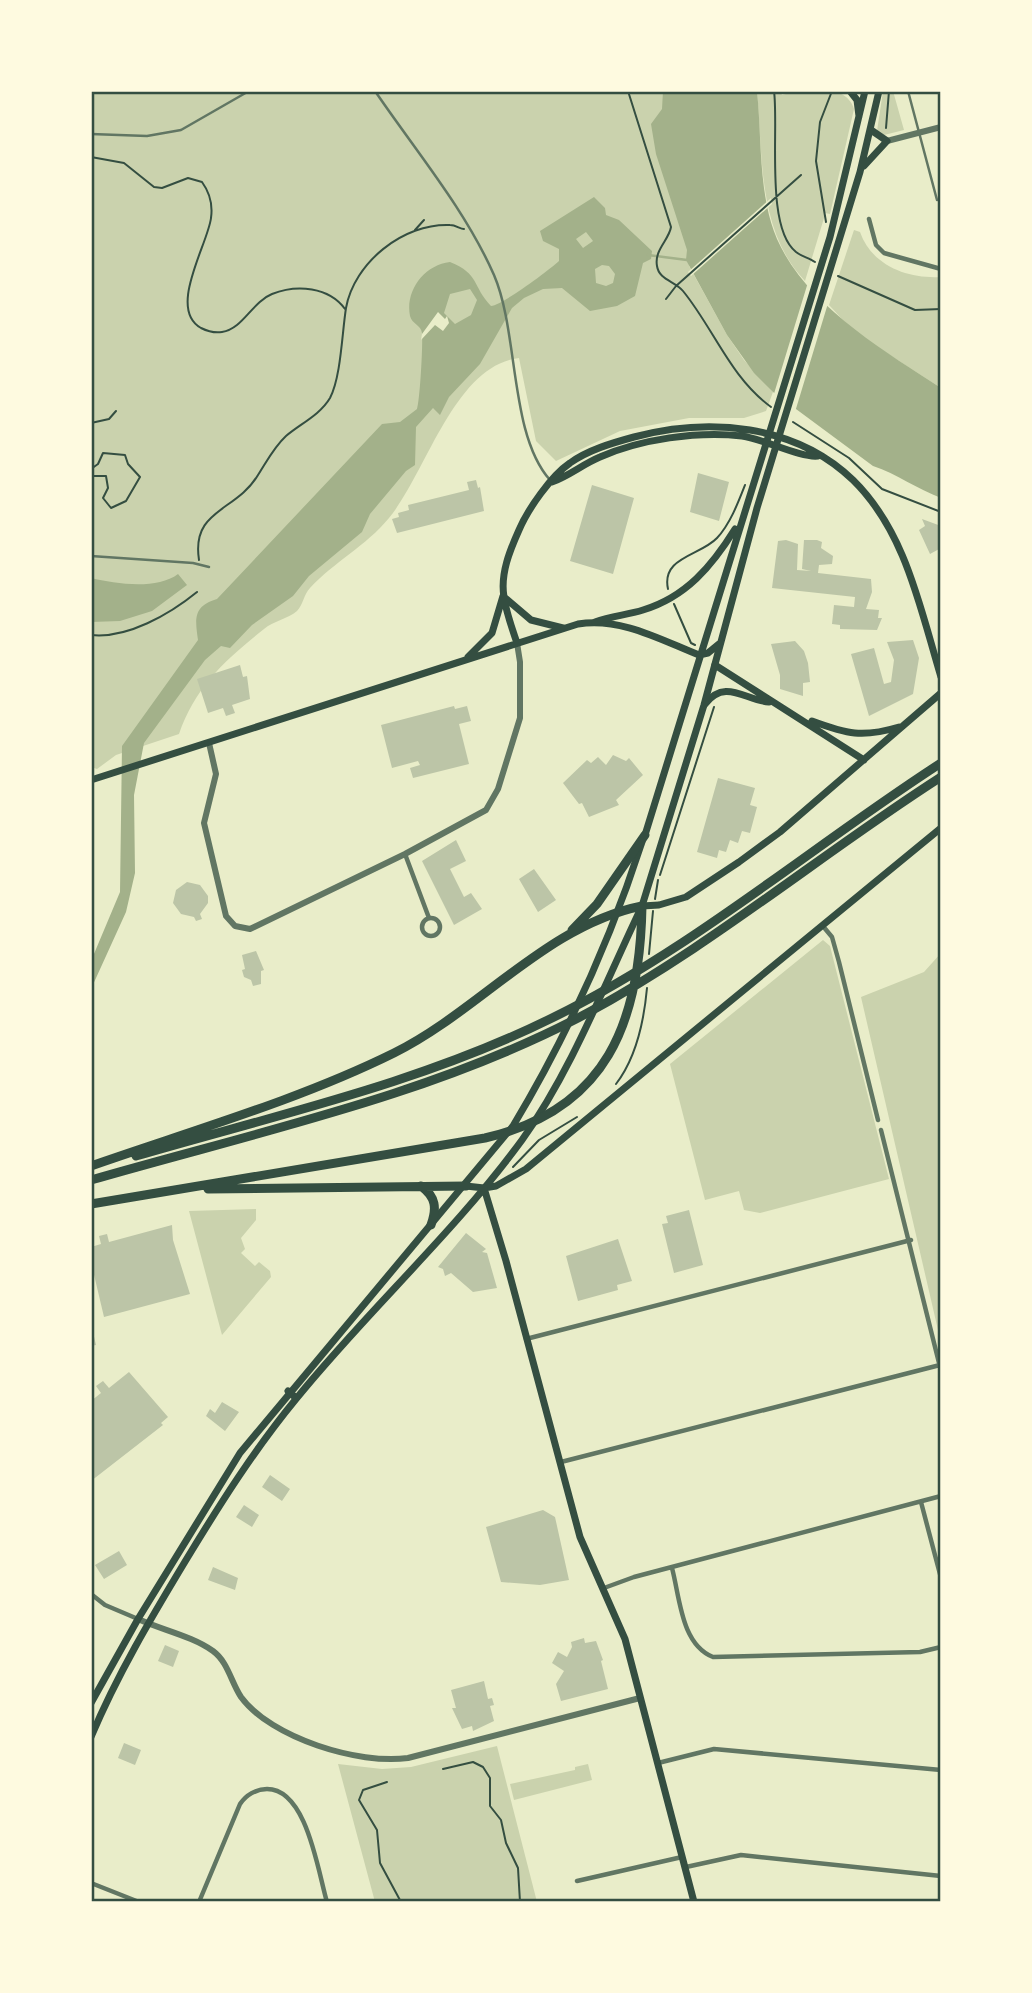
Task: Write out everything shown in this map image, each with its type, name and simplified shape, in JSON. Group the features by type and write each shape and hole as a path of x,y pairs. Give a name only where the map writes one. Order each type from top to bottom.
{"highway":[{"path":"91,1167 397,1080 478,1052 535,1026 599,994 670,950 940,764"},
{"path":"91,1181 399,1091 523,1044 607,1002 667,965 941,777"},
{"path":"91,1167 331,1080 394,1053 451,1020 585,921 645,835"},
{"path":"91,1204 466,1141 524,1128 559,1109 593,1079 619,1037 628,1009 642,932 642,905 585,921"},
{"path":"421,1186 431,1195 435,1206 431,1225"},
{"path":"178,1190 466,1186"}],"main road":[{"path":"850,91 857,100 860,123"},
{"path":"91,1737 108,1697 148,1623 242,1469 296,1398 484,1188 522,1140 558,1079 642,905 704,705 835,238 865,91"},
{"path":"91,1703 138,1619 240,1453 288,1391 466,1186 513,1126 537,1087 620,910 740,523 835,238 860,173 879,91"},
{"path":"860,173 870,157 887,141 871,130"},
{"path":"463,660 492,633 503,596 506,568 521,524 557,473 596,449 638,436 682,428 721,427 760,431 812,449 853,480 877,507 895,537 941,677"},
{"path":"91,780 564,628 662,603 691,584 717,557 740,523"},
{"path":"503,596 531,620 564,628"},
{"path":"503,596 517,643"},
{"path":"595,622 634,630 699,656 712,650 722,639"},
{"path":"715,665 864,760"},
{"path":"704,705 718,692 744,693 760,701 771,702"},
{"path":"642,905 675,902 702,888 780,832 941,693"},
{"path":"800,717 855,735 873,735 902,726"},
{"path":"466,1186 484,1188 496,1185 526,1169 941,828"},
{"path":"484,1188 580,1536 625,1639 694,1902"},
{"path":"288,1391 296,1398"}],"street":[{"path":"887,141 941,127"},
{"path":"869,219 880,250 941,269"},
{"path":"209,743 216,774 204,823 226,916 235,926 247,929 257,927 477,818 494,799 520,718 520,662 517,643"},
{"path":"405,854 429,918"},
{"path":"429,918 436,919 440,928 432,936 422,930 424,921 429,918"},
{"path":"821,924 832,937 878,1120"},
{"path":"560,1462 940,1368 911,1240 881,1130"},
{"path":"526,1339 911,1240"},
{"path":"604,1588 672,1567 941,1496"},
{"path":"921,1502 941,1578"},
{"path":"672,1567 691,1638 703,1653 713,1657 920,1652 941,1647"},
{"path":"91,1594 105,1605 212,1650 223,1662 240,1695 266,1720 349,1756 368,1760 408,1758 640,1698"},
{"path":"657,1763 714,1749 941,1770"},
{"path":"199,1902 240,1804 252,1793 267,1789 287,1795 300,1811 327,1902"},
{"path":"685,1867 736,1855 941,1876"},
{"path":"578,1881 682,1857"},
{"path":"91,1883 139,1902"}],"lane":[{"path":"91,134 147,136 173,132 196,123 249,91"},
{"path":"375,91 467,227 495,278 533,453 552,482"},
{"path":"908,91 937,200"},
{"path":"91,556 209,567"}],"path":[{"path":"628,91 671,226 670,234 660,248 656,265"},
{"path":"774,91 779,215 794,252 812,259"},
{"path":"826,223 816,161 820,122 830,102 832,91"},
{"path":"886,128 889,91"},
{"path":"91,156 124,163 154,187 162,188 188,178 202,182 208,190 211,201 210,224 196,256 188,303 192,320 198,327 210,331 232,328 264,297 294,289 328,292 346,309"},
{"path":"666,299 676,286 801,175"},
{"path":"414,231 425,220"},
{"path":"200,565 197,542 205,521 246,492 278,444 311,418 331,397 349,293 362,270 391,243 414,231 446,225 454,225 461,231 467,227"},
{"path":"861,285 915,310 941,309"},
{"path":"91,423 109,419 116,411"},
{"path":"91,469 98,464 103,453 125,455 131,469 141,477 126,500 111,508 103,498 108,488 106,476 91,476"},
{"path":"691,643 668,588 668,574 681,559 714,541 737,503"},
{"path":"91,635 111,634 142,624 181,605 197,592"},
{"path":"650,931 658,881 718,692"},
{"path":"443,1769 473,1762 489,1775 490,1806 501,1820 506,1843 518,1868 520,1902"},
{"path":"387,1782 363,1790 359,1800 377,1830 382,1866 401,1902"}],"shaded area":[{"path":"812,90 834,91 850,100 854,109 830,214 825,213 805,281 789,261 770,216 762,166 757,91 780,91 782,95"},
{"path":"91,91 668,91 677,209 688,247 689,266 727,335 744,360 773,392 766,411 744,418 689,418 620,431 556,461 536,441 519,358 496,365 477,380 459,400 389,518 310,588 297,611 268,626 213,675 194,702 179,734 116,755 97,769 91,767"},
{"path":"663,91 757,91 767,204 777,239 790,263 826,305 848,324 941,388 941,498 873,466 773,392 754,373 727,335 686,260 687,250 656,154 651,124 662,109"},
{"path":"883,91 893,91 904,130 884,135 877,131"},
{"path":"594,197 605,208 606,215 619,220 652,251 651,259 643,263 635,296 617,306 590,311 562,288 543,289 524,298 512,308 480,364 449,397 440,415 433,408 416,427 415,465 406,471 370,514 362,532 309,576 293,596 252,625 230,648 221,646 205,660 144,743 134,795 135,873 126,912 91,989 91,961 120,892 122,746 198,640 197,614 203,605 217,599 382,424 400,422 417,409 422,333 411,319 409,307 410,297 418,281 432,268 450,262 471,276 491,306 497,304 559,261 559,249 543,241 540,231","holes":["586,232 593,241 583,248 576,239","602,265 609,266 615,274 613,283 606,286 596,283 595,269","470,289 477,300 471,315 455,324 444,313 450,294"]},
{"path":"854,230 860,232 873,254 893,268 916,276 941,277 941,388 854,332 829,305"},
{"path":"178,574 187,585 152,611 120,621 91,622 91,578 124,584 148,584"},
{"path":"823,940 830,946 889,1179 760,1213 744,1210 739,1191 705,1200 670,1064"},
{"path":"941,953 941,1343 861,997 924,972"},
{"path":"256,1209 256,1220 241,1238 245,1249 241,1253 255,1266 259,1262 270,1271 271,1277 222,1335 189,1211"},
{"path":"497,1746 537,1902 375,1902 338,1764 382,1769 411,1767"},
{"path":"588,1764 592,1780 514,1800 510,1784 575,1770 575,1767"}],"pier":[{"path":"771,198 772,204 691,276 688,272"},
{"path":"809,279 829,300 795,412 773,397"},
{"path":"438,312 445,319 447,316 449,323 443,331 435,325 421,340 422,334"}],"building":[{"path":"698,473 729,482 719,521 690,512"},
{"path":"476,480 478,488 480,487 484,511 397,533 392,519 399,517 398,513 409,510 408,505 469,490 467,482"},
{"path":"592,485 634,498 613,574 570,561"},
{"path":"922,519 941,526 941,548 930,554 919,530 925,526"},
{"path":"786,540 798,544 797,570 811,571 802,569 804,540 817,540 822,542 821,548 833,556 832,564 819,565 818,573 871,579 872,592 866,609 879,610 878,618 882,618 877,630 840,629 840,625 832,624 834,605 854,607 855,597 772,588 778,541"},
{"path":"913,640 919,658 913,694 869,716 851,654 874,648 884,684 891,682 894,660 887,642"},
{"path":"795,641 804,651 808,663 810,682 803,683 803,696 780,689 780,675 771,644"},
{"path":"240,665 243,677 247,676 250,699 232,705 235,713 226,716 223,708 208,713 197,679"},
{"path":"454,706 455,709 467,706 471,721 459,724 469,764 413,778 410,768 420,765 418,761 392,768 381,725"},
{"path":"613,755 626,761 629,758 643,775 616,800 619,805 589,817 582,803 579,804 563,783 587,760 591,763 598,757 606,765"},
{"path":"718,778 755,788 750,805 757,807 750,833 742,831 738,843 730,840 726,852 719,850 717,858 697,852"},
{"path":"456,840 466,861 450,869 464,897 471,893 482,909 454,925 422,861"},
{"path":"534,869 556,900 538,912 519,879"},
{"path":"187,882 200,885 208,896 208,903 200,914 202,919 196,921 194,917 181,914 173,903 176,890"},
{"path":"256,951 264,970 261,971 261,984 253,986 251,980 244,977 242,955"},
{"path":"689,1210 703,1265 674,1273 662,1224 668,1223 666,1216"},
{"path":"172,1225 173,1240 190,1294 104,1317 91,1262 91,1247 101,1244 99,1236 107,1234 109,1242"},
{"path":"466,1233 486,1249 482,1252 487,1253 497,1288 473,1292 451,1273 445,1276 443,1269 438,1267"},
{"path":"618,1239 632,1281 617,1285 618,1290 578,1301 566,1256"},
{"path":"91,1329 96,1345 91,1346"},
{"path":"129,1372 168,1417 161,1423 163,1425 91,1481 91,1401 101,1393 96,1386 103,1381 109,1388"},
{"path":"222,1402 239,1412 225,1431 206,1416 210,1409 215,1413"},
{"path":"270,1475 290,1489 282,1501 262,1487"},
{"path":"244,1505 259,1515 252,1527 236,1517"},
{"path":"543,1510 555,1517 569,1580 540,1585 501,1582 486,1527"},
{"path":"119,1551 127,1565 104,1579 95,1565"},
{"path":"213,1567 238,1578 235,1590 208,1580"},
{"path":"584,1638 585,1643 596,1641 603,1660 601,1661 608,1689 561,1701 556,1684 564,1671 552,1663 558,1652 567,1657 572,1647 571,1642"},
{"path":"165,1645 179,1651 173,1667 158,1661"},
{"path":"484,1681 488,1699 492,1698 494,1705 490,1706 494,1721 473,1731 472,1726 462,1729 452,1708 456,1708 451,1690"},
{"path":"124,1743 141,1750 135,1765 118,1758"}],"waterway":[{"path":"648,255 687,260"}]}
